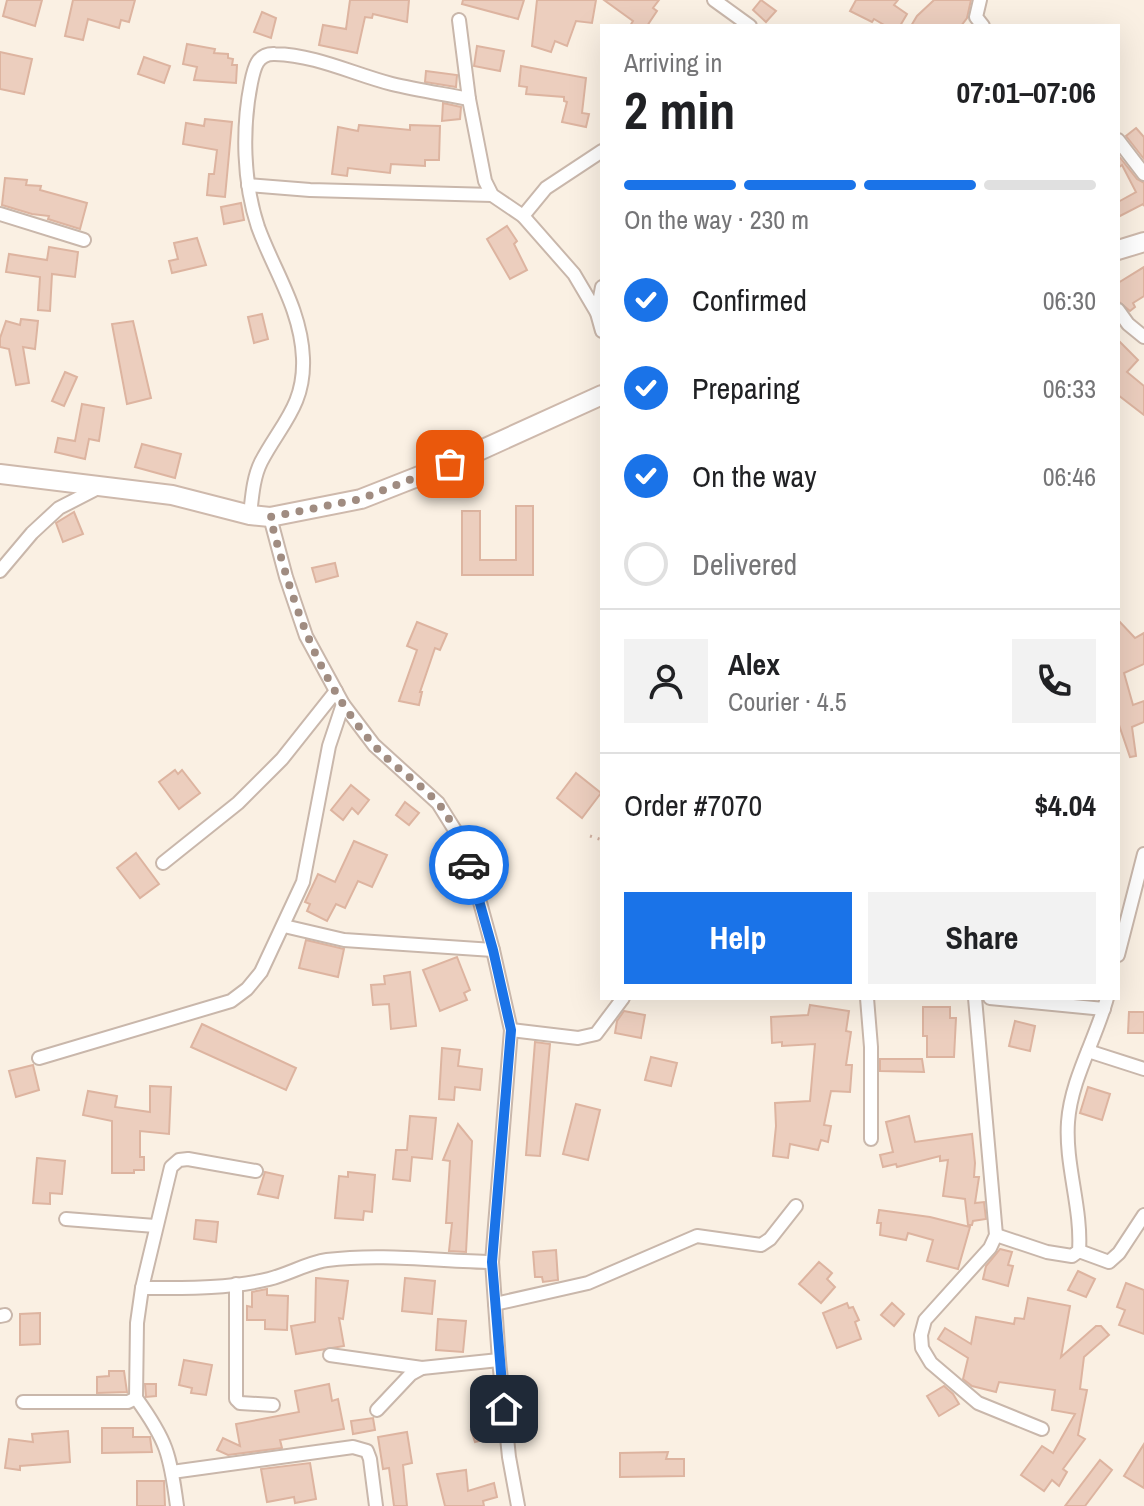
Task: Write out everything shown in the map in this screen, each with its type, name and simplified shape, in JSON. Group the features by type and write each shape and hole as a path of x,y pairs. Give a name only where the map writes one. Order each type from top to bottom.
{"street":[{"path":"714,0 747,24"},
{"path":"980,0 976,17 981,24"},
{"path":"459,20 469,99 485,181 492,195 523,216 574,274 600,324"},
{"path":"250,515 260,463 295,408 302,386 303,357 299,324 257,225 248,185 246,140 249,91 254,68 260,58 272,53 318,60 392,84 469,99"},
{"path":"1120,143 1144,174"},
{"path":"523,216 546,188 600,152"},
{"path":"248,185 310,190 492,195"},
{"path":"0,214 84,240"},
{"path":"1120,249 1144,242"},
{"path":"597,313 600,297"},
{"path":"1120,313 1144,337"},
{"path":"0,474 172,495 250,515 270,517 361,499 450,464 600,396"},
{"path":"0,571 32,533 59,508 103,486"},
{"path":"270,517 306,636 343,704 374,745 438,803 458,835 493,950 511,1030 492,1262 509,1457 518,1506"},
{"path":"163,863 238,803 282,759 336,691"},
{"path":"39,1058 231,1001 247,989 261,972 303,882 329,746 343,704"},
{"path":"1120,939 1123,916 1144,854"},
{"path":"284,926 344,940 493,950"},
{"path":"511,1030 578,1038 596,1034 622,1000"},
{"path":"867,1000 871,1047 871,1139"},
{"path":"975,1000 996,1235 990,1248 925,1320 922,1348 931,1363 978,1403 1042,1429"},
{"path":"1036,1000 1105,1003 1068,1121 1079,1251"},
{"path":"1088,1051 1144,1069"},
{"path":"177,1506 170,1456 161,1433 136,1398 137,1334 142,1288 155,1226 171,1167 179,1160 256,1171"},
{"path":"495,1304 588,1283 697,1236 761,1245 770,1239 796,1206"},
{"path":"1079,1251 1109,1262 1119,1253 1144,1215"},
{"path":"66,1219 155,1226"},
{"path":"996,1235 1047,1252 1072,1256 1079,1251"},
{"path":"142,1288 195,1288 270,1279 328,1260 365,1258 492,1262"},
{"path":"236,1284 236,1399 240,1403 273,1405"},
{"path":"330,1355 422,1368 499,1360"},
{"path":"377,1410 411,1374 422,1368"},
{"path":"23,1402 128,1402 136,1398"},
{"path":"172,1472 353,1447 367,1451 376,1506"}],"path":[{"path":"590,836 600,839"}],"building":[{"path":"7,0 42,0 35,26 3,16"},
{"path":"73,0 135,0 129,22 121,20 119,28 88,19 83,40 65,36"},
{"path":"350,0 409,0 407,22 373,14 372,18 365,17 357,53 319,45 323,25 346,29"},
{"path":"463,0 524,0 518,19 462,4"},
{"path":"537,0 596,0 592,23 576,21 567,46 555,41 551,52 532,46"},
{"path":"604,0 659,0 653,8 657,11 648,24 631,24 633,21"},
{"path":"761,0 776,11 766,22 753,10"},
{"path":"856,0 898,0 894,5 907,14 901,24 883,24 850,11"},
{"path":"934,0 971,0 962,24 912,24"},
{"path":"262,12 276,18 271,38 254,32"},
{"path":"187,44 228,54 228,58 233,59 232,65 237,65 236,83 194,80 197,67 183,64"},
{"path":"477,46 504,51 500,71 474,66"},
{"path":"0,52 32,59 24,94 0,89"},
{"path":"144,57 170,66 164,83 138,74"},
{"path":"521,66 586,78 582,113 589,114 586,127 562,122 567,102 564,97 526,94 527,87 519,86"},
{"path":"426,71 457,75 456,87 425,82"},
{"path":"443,103 461,107 460,119 442,121"},
{"path":"205,119 232,122 225,197 207,195 209,174 214,174 217,150 183,144 186,123 204,126"},
{"path":"359,125 410,130 410,125 440,126 439,160 425,160 425,166 391,164 390,173 348,168 347,176 332,174 338,127 358,131"},
{"path":"1136,128 1144,137 1144,159 1126,136"},
{"path":"1120,158 1144,183 1144,206 1120,216 1120,201 1136,192 1122,165 1120,166"},
{"path":"5,178 27,180 26,185 41,186 40,190 87,203 80,229 48,219 49,216 2,205"},
{"path":"241,203 244,220 224,224 221,207"},
{"path":"507,226 517,241 514,244 527,270 510,279 487,239"},
{"path":"197,238 206,265 172,273 169,261 178,259 174,243"},
{"path":"49,247 78,252 75,277 52,274 50,311 38,310 40,277 6,272 9,254 47,260"},
{"path":"1144,267 1144,296 1133,303 1135,307 1130,311 1120,303 1120,282"},
{"path":"262,314 268,339 254,343 248,317"},
{"path":"21,319 38,321 35,349 23,347 29,383 16,385 9,349 0,347 0,338 6,321 20,325"},
{"path":"133,321 151,398 127,404 112,324"},
{"path":"1120,342 1138,360 1127,372 1144,386 1144,415 1120,397"},
{"path":"65,372 77,377 64,406 52,401"},
{"path":"82,404 104,408 99,441 89,439 85,459 55,452 58,438 75,441"},
{"path":"142,444 181,454 175,478 135,467"},
{"path":"516,506 533,506 533,575 462,575 462,511 480,511 480,560 516,560"},
{"path":"74,512 83,534 63,542 56,523"},
{"path":"335,563 338,576 316,582 312,568"},
{"path":"417,622 447,634 440,650 435,648 420,692 419,705 399,701 417,650 407,646"},
{"path":"1120,622 1135,638 1144,633 1144,664 1124,673 1133,705 1144,701 1144,722 1132,727 1136,756 1130,757 1120,728"},
{"path":"175,770 178,774 182,770 200,793 179,809 159,782"},
{"path":"576,773 600,792 582,818 557,798"},
{"path":"351,785 369,800 358,814 352,808 343,820 331,810"},
{"path":"405,802 419,813 409,825 396,815"},
{"path":"354,841 387,855 372,887 358,881 345,908 336,904 327,921 307,911 310,904 305,902 318,874 335,882"},
{"path":"136,853 159,884 140,898 117,868"},
{"path":"306,940 344,949 338,977 299,968"},
{"path":"457,957 470,990 464,993 467,1000 440,1011 423,970"},
{"path":"410,972 416,1026 391,1029 389,1004 373,1005 371,985 385,984 384,976"},
{"path":"810,1005 849,1011 846,1031 851,1032 846,1065 852,1065 850,1092 831,1091 824,1125 831,1126 828,1142 821,1140 818,1150 790,1144 788,1158 773,1156 775,1103 810,1101 815,1044 782,1046 782,1042 772,1043 771,1017 808,1015"},
{"path":"923,1007 950,1007 950,1018 956,1018 954,1057 927,1057"},
{"path":"624,1011 645,1015 641,1038 615,1033 617,1021"},
{"path":"1129,1012 1144,1012 1144,1033 1128,1033"},
{"path":"1015,1021 1035,1026 1030,1051 1009,1046"},
{"path":"202,1024 296,1068 286,1090 191,1047"},
{"path":"535,1042 550,1044 540,1156 526,1155"},
{"path":"442,1048 460,1050 458,1066 482,1069 480,1090 455,1087 454,1100 439,1099"},
{"path":"651,1057 677,1063 671,1086 645,1080"},
{"path":"880,1059 922,1059 924,1072 880,1071"},
{"path":"33,1065 39,1090 16,1097 9,1071"},
{"path":"150,1086 171,1087 169,1134 140,1131 140,1157 144,1157 144,1170 112,1173 112,1121 83,1115 88,1091 117,1096 115,1107 150,1112"},
{"path":"1088,1087 1110,1094 1102,1120 1080,1113"},
{"path":"576,1104 600,1110 588,1160 563,1154"},
{"path":"410,1116 436,1118 432,1159 412,1157 410,1181 393,1179 396,1150 407,1150"},
{"path":"909,1116 915,1142 972,1134 974,1177 979,1177 975,1203 984,1202 986,1219 968,1225 965,1199 943,1196 948,1160 940,1161 940,1156 897,1167 896,1164 883,1167 880,1155 893,1152 886,1122"},
{"path":"458,1124 472,1141 466,1252 449,1251 452,1223 446,1223 450,1161 443,1160"},
{"path":"37,1158 65,1161 62,1194 50,1193 50,1204 33,1203"},
{"path":"265,1172 283,1176 278,1198 258,1194"},
{"path":"348,1172 375,1175 372,1212 364,1211 363,1220 335,1218 339,1176 348,1177"},
{"path":"879,1210 930,1217 970,1227 958,1269 927,1261 933,1240 908,1233 906,1240 880,1235 881,1223 877,1223"},
{"path":"196,1220 218,1222 216,1242 194,1239"},
{"path":"1000,1249 1012,1252 1008,1265 1013,1266 1008,1286 983,1279 986,1266"},
{"path":"556,1250 558,1280 543,1282 542,1277 535,1277 533,1252"},
{"path":"819,1262 832,1273 827,1279 835,1287 821,1303 799,1284"},
{"path":"1078,1271 1095,1279 1086,1297 1068,1290"},
{"path":"316,1278 348,1281 343,1319 339,1318 344,1346 296,1354 291,1326 315,1322"},
{"path":"405,1278 435,1281 432,1314 402,1311"},
{"path":"1126,1283 1144,1290 1144,1334 1119,1325 1125,1310 1117,1307"},
{"path":"267,1289 267,1295 288,1296 287,1330 265,1329 265,1320 247,1320 247,1306 252,1307 252,1292"},
{"path":"1028,1298 1070,1306 1061,1357 1096,1326 1101,1326 1109,1335 1084,1357 1080,1389 1087,1390 1078,1435 1085,1439 1063,1469 1067,1472 1059,1486 1052,1480 1044,1491 1021,1475 1042,1446 1053,1453 1075,1414 1052,1410 1055,1390 999,1382 996,1392 972,1386 963,1379 968,1358 938,1339 945,1328 971,1344 976,1317 1014,1324 1015,1318 1024,1319"},
{"path":"847,1303 849,1308 853,1307 859,1320 855,1322 861,1339 837,1348 823,1313"},
{"path":"892,1303 904,1314 894,1326 881,1315"},
{"path":"40,1313 40,1344 20,1345 20,1314"},
{"path":"438,1319 466,1321 463,1352 436,1350"},
{"path":"184,1360 212,1365 206,1395 191,1393 192,1388 179,1385"},
{"path":"109,1371 124,1371 127,1392 97,1393 97,1377 109,1376"},
{"path":"145,1384 156,1384 156,1396 146,1397"},
{"path":"329,1384 332,1401 338,1399 344,1429 280,1440 282,1448 228,1455 217,1450 223,1438 240,1446 236,1424 299,1412 295,1391"},
{"path":"944,1386 959,1404 939,1416 927,1396"},
{"path":"373,1418 375,1430 353,1434 351,1421"},
{"path":"491,1424 494,1437 475,1442 471,1430"},
{"path":"102,1428 133,1428 133,1437 150,1437 152,1452 102,1453"},
{"path":"68,1431 70,1462 20,1466 20,1470 5,1468 9,1439 33,1442 32,1434"},
{"path":"407,1432 412,1463 403,1465 407,1506 394,1506 389,1468 383,1469 378,1437"},
{"path":"1144,1444 1144,1488 1124,1476"},
{"path":"668,1452 666,1459 684,1459 684,1476 620,1477 620,1453"},
{"path":"1100,1460 1112,1470 1085,1506 1065,1506"},
{"path":"310,1463 316,1499 295,1503 294,1497 267,1502 261,1469"},
{"path":"466,1470 468,1491 494,1483 497,1497 483,1501 484,1506 445,1506 437,1474"},
{"path":"137,1481 164,1481 165,1506 137,1506"}],"way so far":[{"path":"450,464 361,499 270,517 306,636 343,704 374,745 438,803 458,835 469,865"}],"route":[{"path":"469,865 511,1030 492,1262 504,1409"}]}
